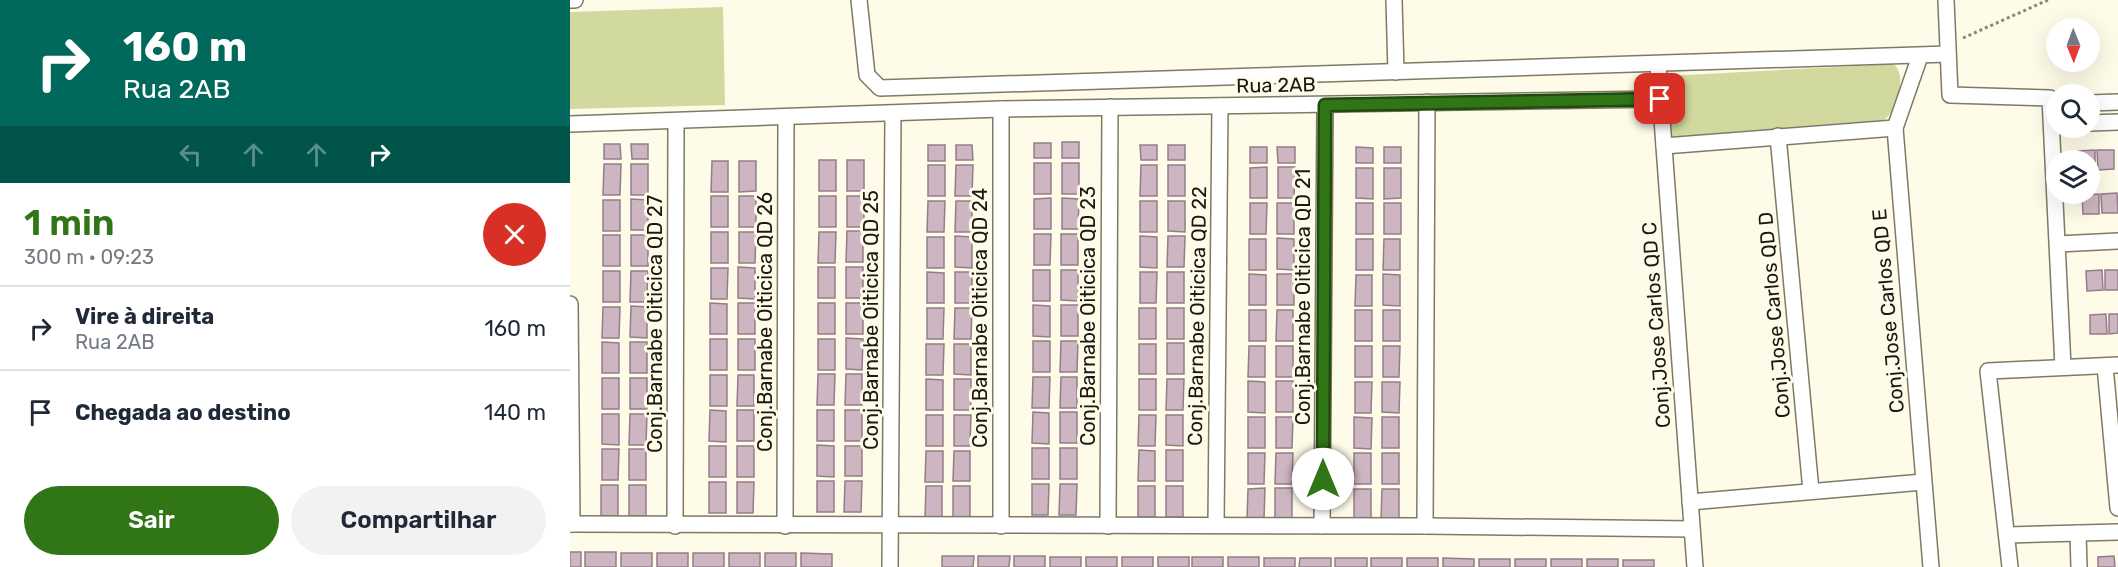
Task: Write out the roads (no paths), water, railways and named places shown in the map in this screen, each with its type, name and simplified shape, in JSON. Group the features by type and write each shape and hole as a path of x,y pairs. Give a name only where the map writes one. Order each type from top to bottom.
{"street":[{"path":"570,0 575,0"},
{"path":"859,0 867,75 876,86 885,88 1920,56 1948,50"},
{"path":"1394,0 1396,72"},
{"path":"1946,0 1950,95 2046,98"},
{"name":"Conj.Jose Carlos QD E","path":"1920,56 1895,128 1931,567"},
{"name":"Conj.Jose Carlos QD C","path":"1658,65 1695,567"},
{"name":"Rua 2AB","path":"570,124 1001,109 1660,99"},
{"path":"1425,526 1427,102"},
{"path":"2100,103 2118,102"},
{"name":"Conj.Barnabe Oiticica QD 21","path":"1322,526 1325,105"},
{"name":"Conj.Barnabe Oiticica QD 22","path":"1215,525 1220,106"},
{"name":"Conj.Barnabe Oiticica QD 23","path":"1108,526 1110,107"},
{"name":"Conj.Barnabe Oiticica QD 24","path":"1001,109 1001,526"},
{"name":"Conj.Barnabe Oiticica QD 25","path":"890,567 893,114"},
{"name":"Conj.Barnabe Oiticica QD 26","path":"785,526 786,118"},
{"name":"Conj.Barnabe Oiticica QD 27","path":"675,525 676,122"},
{"path":"2100,123 2118,122"},
{"path":"1664,146 1895,128"},
{"name":"Conj.Jose Carlos QD D","path":"1778,136 1811,491"},
{"path":"2054,138 2063,367"},
{"path":"2058,244 2118,241"},
{"path":"570,304 571,524 891,527 1215,525 1692,529"},
{"path":"2010,567 1988,371 2111,365 2118,508"},
{"path":"1690,502 1923,482"},
{"path":"2008,535 2118,532"},
{"path":"2078,533 2079,567"}]}
